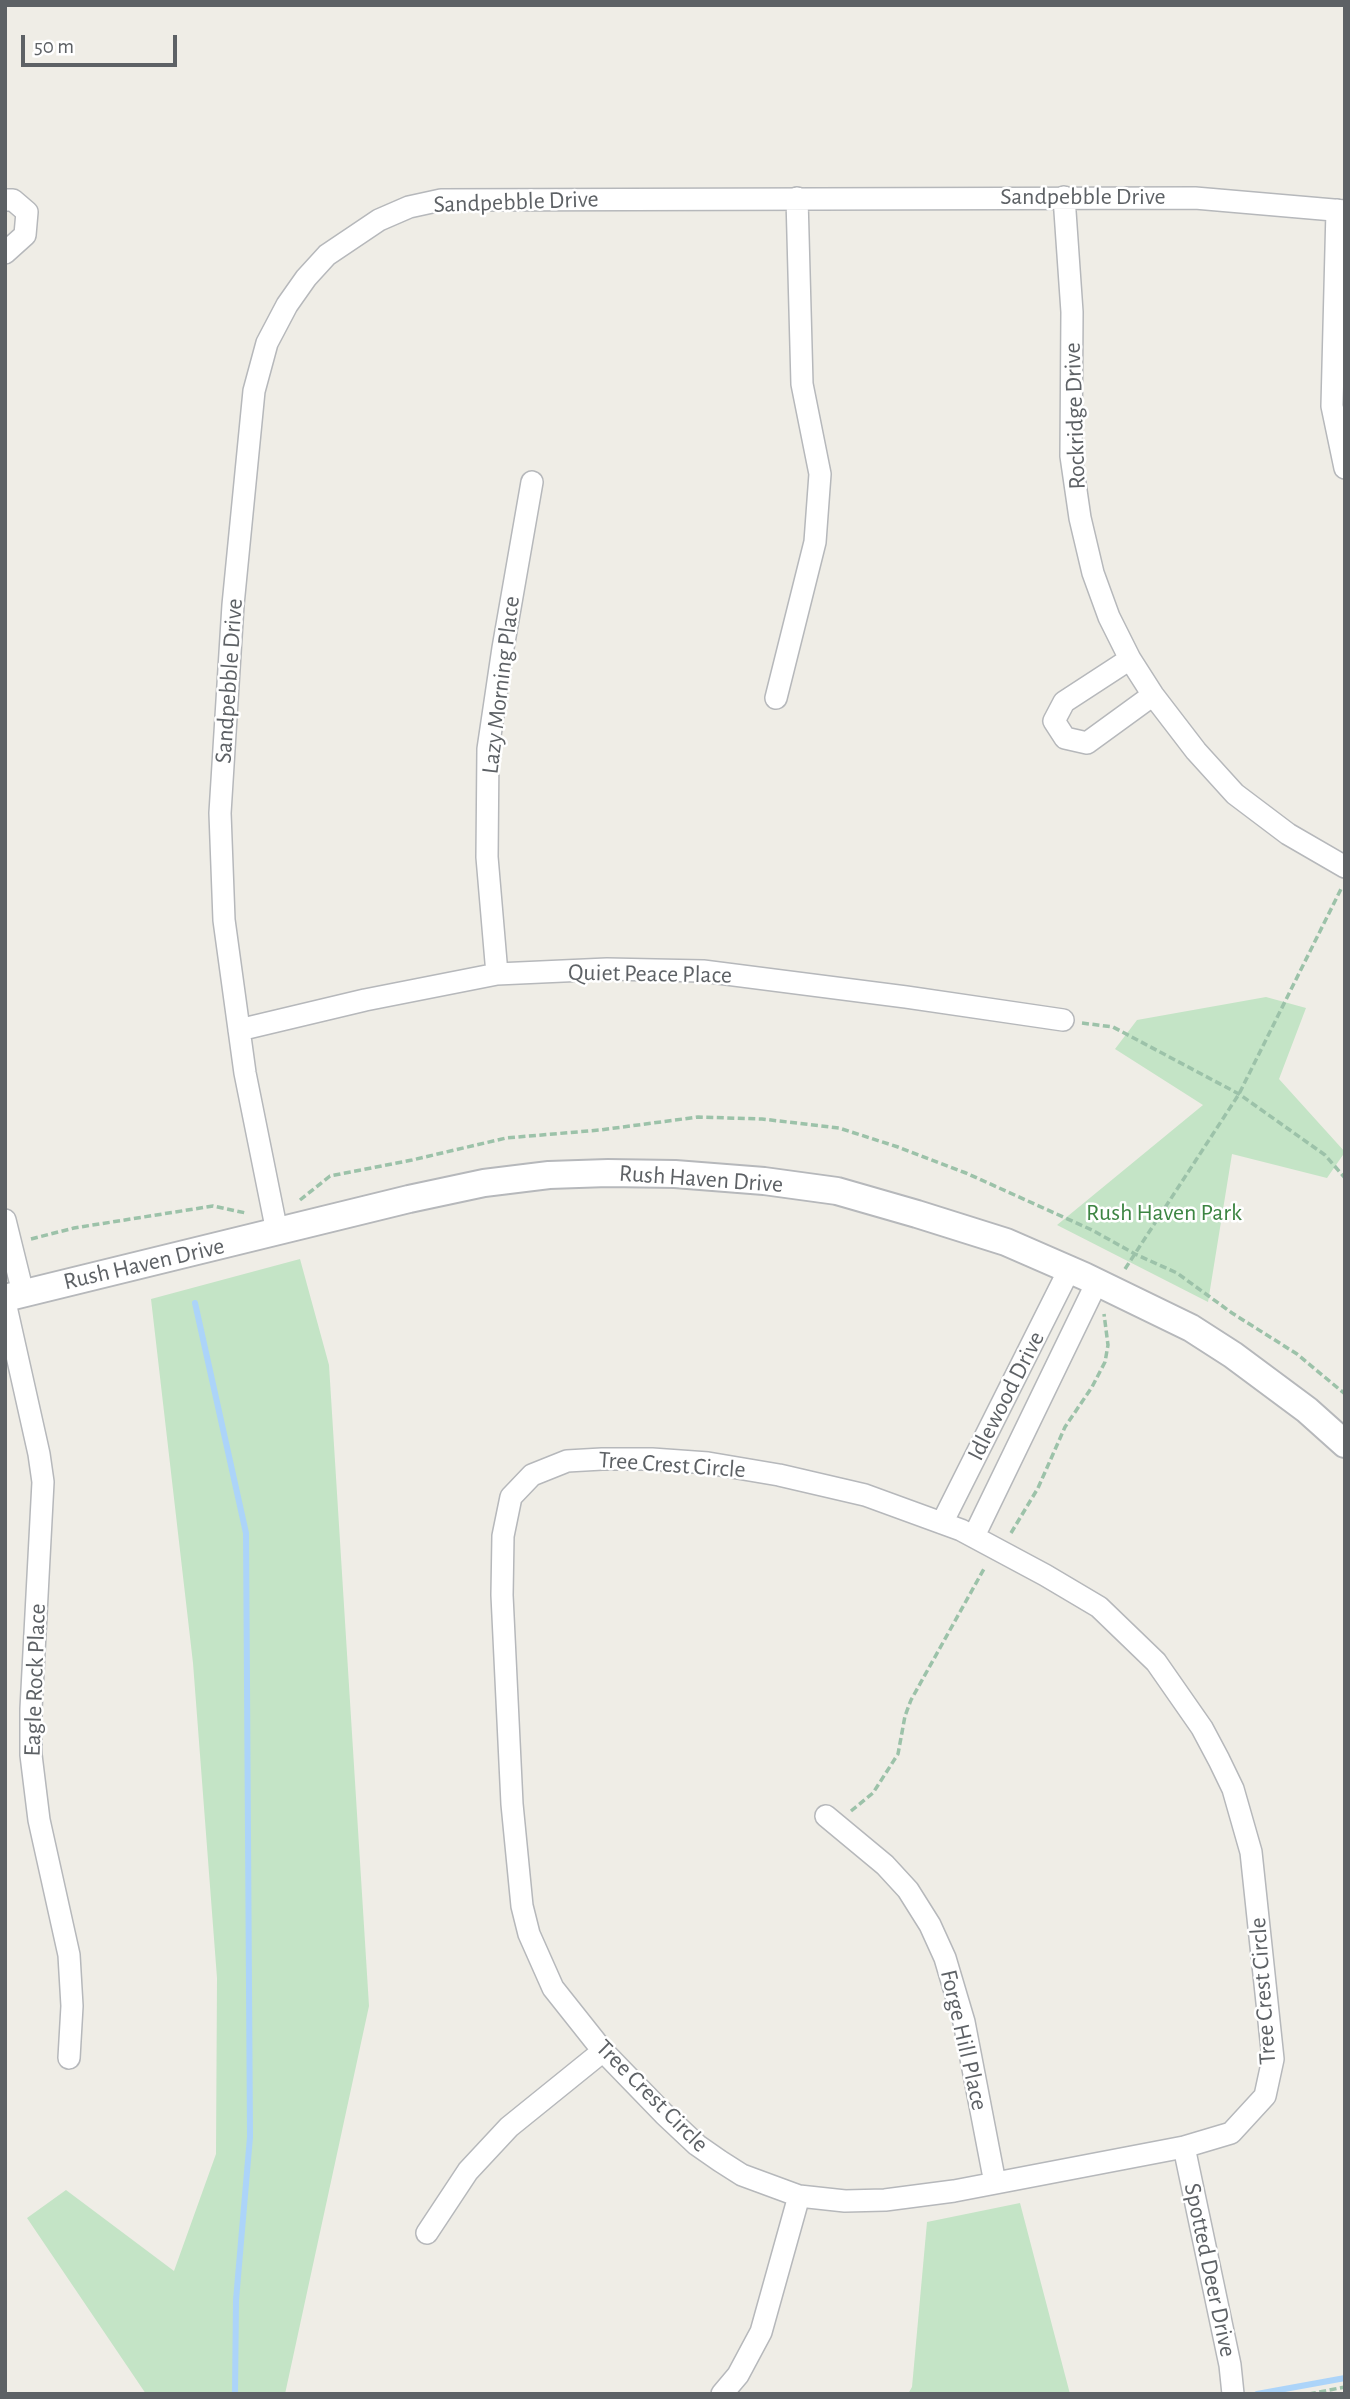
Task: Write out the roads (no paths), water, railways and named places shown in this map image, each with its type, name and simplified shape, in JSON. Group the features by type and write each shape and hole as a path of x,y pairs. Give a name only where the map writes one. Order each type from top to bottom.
{"street":[{"name":"Rockridge Drive","path":"1064,197 1072,312 1071,456 1080,518 1093,573 1109,617 1130,659 1153,695 1196,751 1235,794 1288,834 1345,867"},
{"path":"776,698 816,542 820,474 802,384 797,198"},
{"name":"Sandpebble Drive","path":"277,1232 239,1030 224,920 220,813 233,605 254,391 267,343 286,305 327,255 379,220 409,207 441,200 1195,198 1341,210"},
{"path":"5,200 13,200 27,212 25,234 5,253"},
{"path":"1341,210 1332,407 1345,468"},
{"name":"Lazy Morning Place","path":"497,974 487,858 488,749 532,482"},
{"path":"1130,659 1064,702 1054,721 1065,738 1087,743 1153,695"},
{"name":"Quiet Peace Place","path":"239,1030 365,1000 497,974 607,970 703,971 1063,1020"},
{"name":"Rush Haven Drive","path":"11,1298 409,1199 484,1183 549,1175 675,1174 764,1181 837,1191 1006,1242 1069,1270 1191,1328 1233,1355 1307,1410 1345,1444"},
{"name":"Eagle Rock Place","path":"5,1220 11,1298 43,1482 32,1676 31,1755 39,1820 69,1955 72,2006 69,2058"},
{"name":"Idlewood Drive","path":"942,1523 1069,1270"},
{"name":"Idlewood Drive","path":"974,1536 1104,1286"},
{"name":"Tree Crest Circle","path":"652,1459 708,1463 779,1475 865,1495 942,1523 974,1536 1098,1607 1156,1662 1202,1728 1233,1789 1251,1852 1273,2059 1265,2096 1231,2133 1184,2147 954,2191 886,2200 845,2201 799,2196 742,2175 719,2161 664,2114 603,2051 553,1988 529,1934 522,1906 512,1804 502,1595 503,1536 512,1497 532,1475 567,1461 652,1459"},
{"name":"Forge Hill Place","path":"825,1816 885,1865 908,1890 930,1925 954,1985 964,2022 995,2183"},
{"path":"427,2233 468,2171 509,2127 603,2051"},
{"name":"Spotted Deer Drive","path":"1184,2147 1230,2365 1232,2389"},
{"path":"722,2394 738,2375 761,2332 799,2196"}],"waterway":[{"path":"195,1303 246,1533 250,2137 236,2300 235,2394"},
{"path":"1257,2394 1345,2378"}],"park label":[{"name":"Rush Haven Park","path":"1164,1213"}]}
